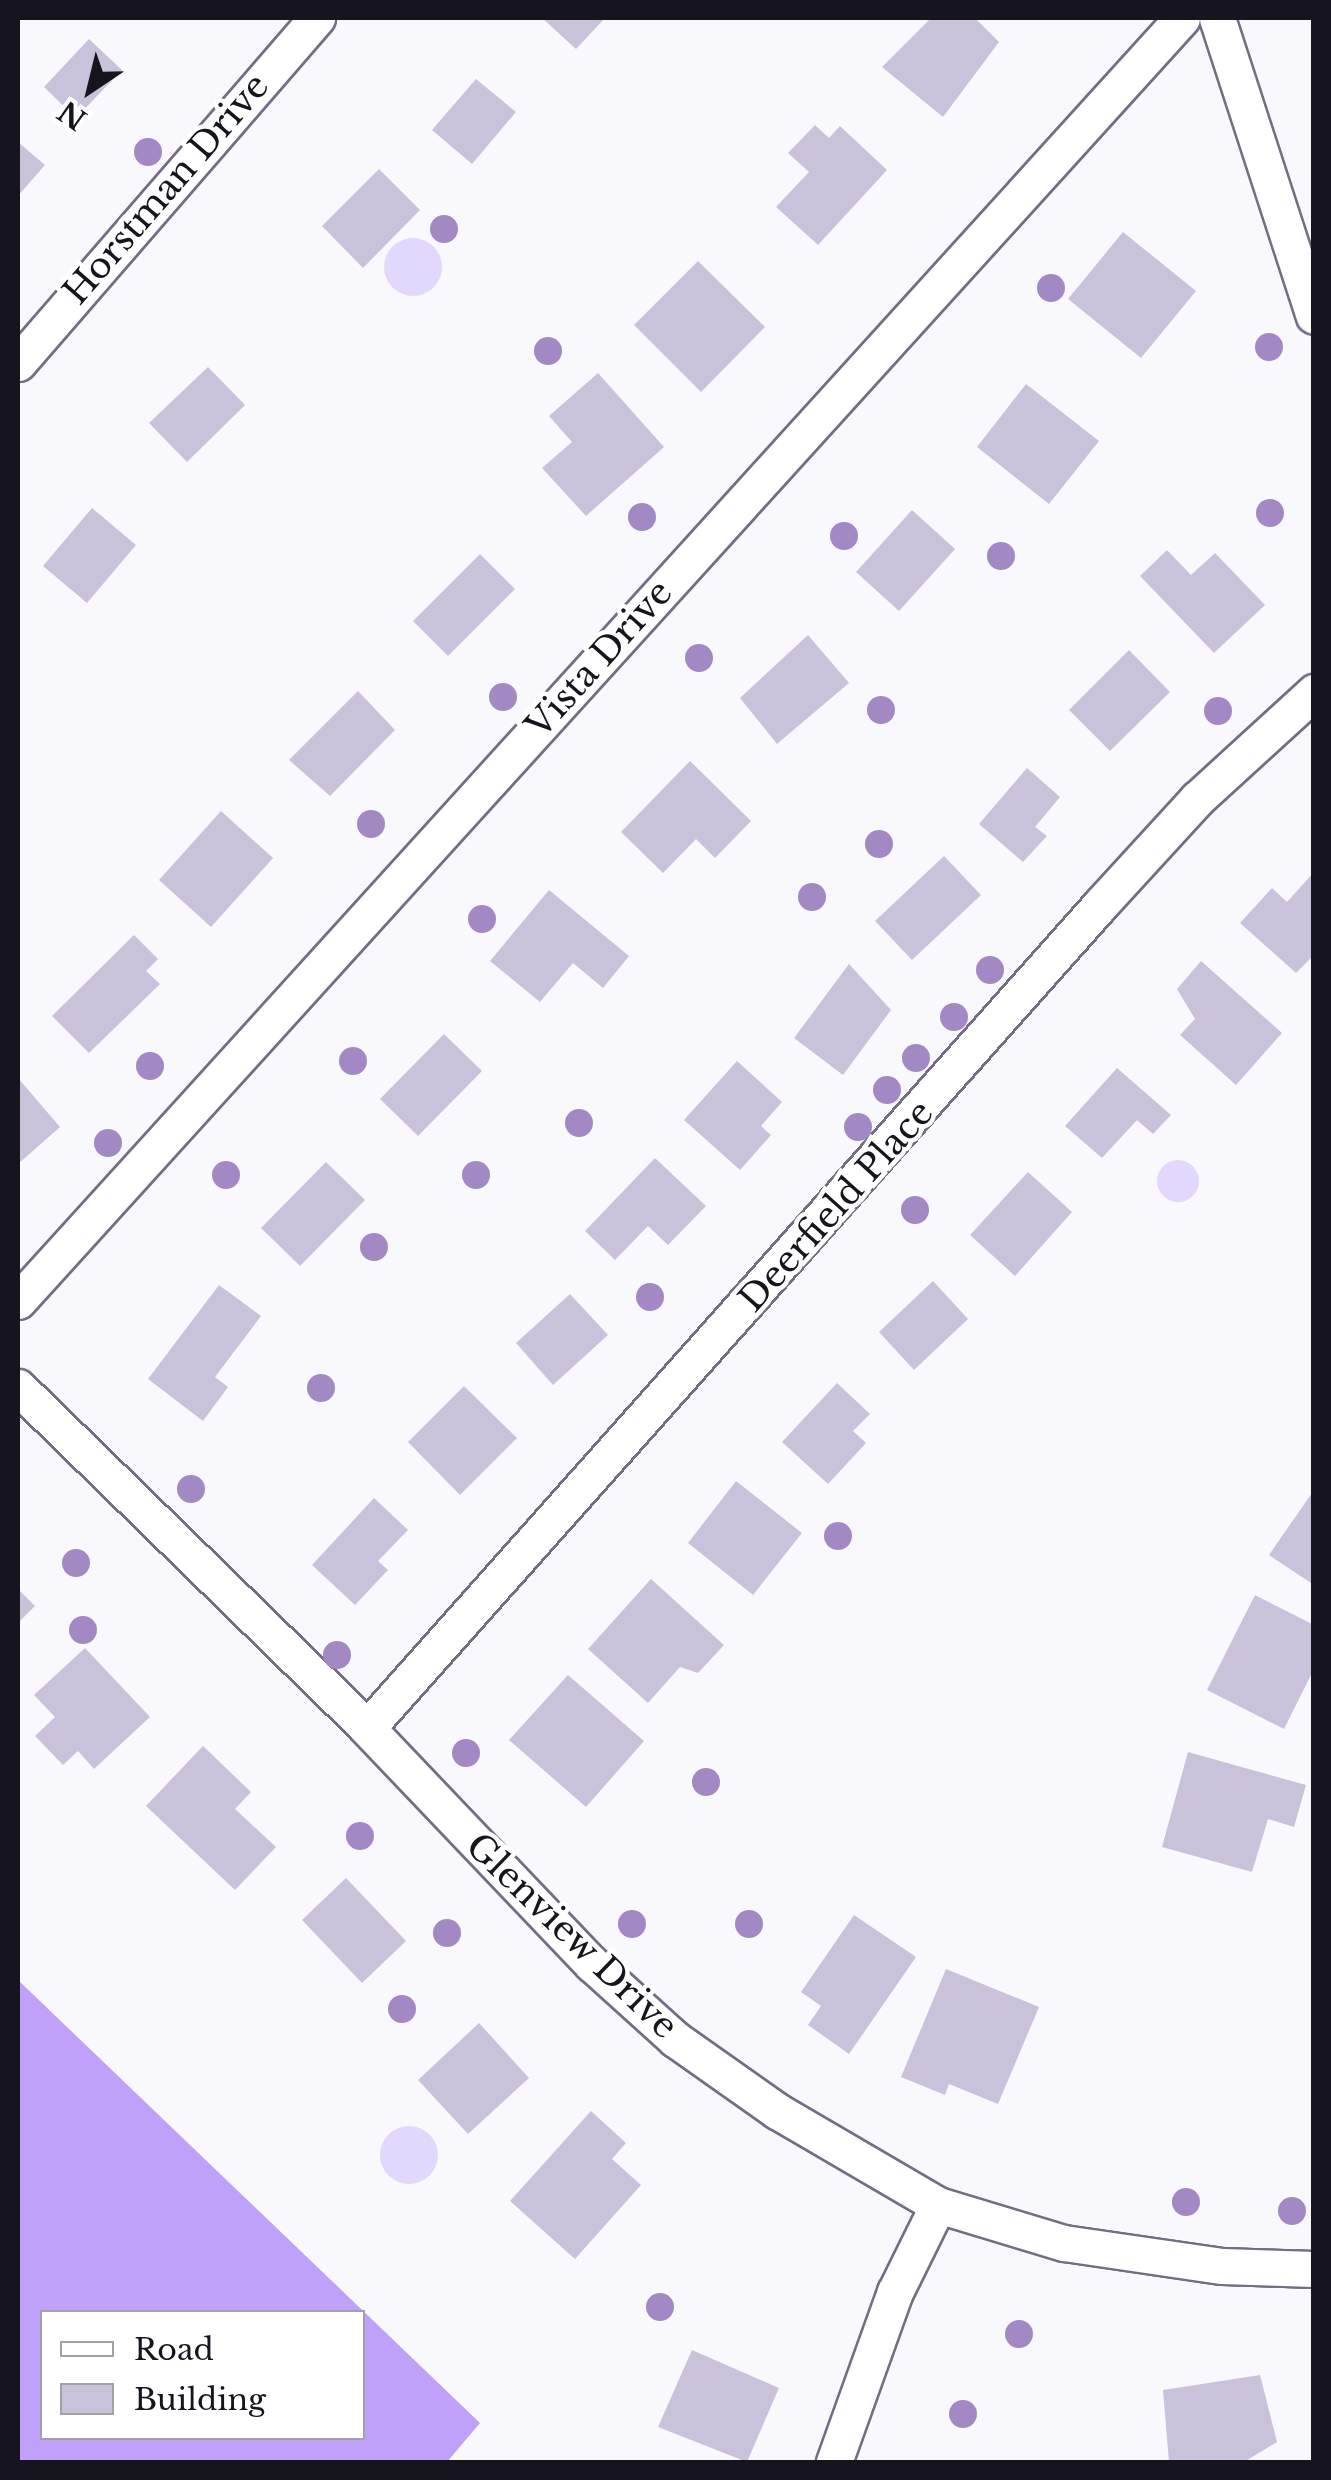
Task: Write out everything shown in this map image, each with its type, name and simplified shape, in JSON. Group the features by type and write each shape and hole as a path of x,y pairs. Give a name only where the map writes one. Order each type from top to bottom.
{"street":[{"name":"Horstman Drive","path":"18,363 317,18"},
{"name":"Vista Drive","path":"18,1301 1182,18"},
{"path":"1218,18 1314,316"},
{"name":"Deerfield Place","path":"366,1728 1100,905 1198,799 1314,692"},
{"name":"Glenview Drive","path":"18,1386 366,1728 592,1964 674,2039 776,2111 938,2205 1064,2242 1222,2266 1314,2270"},
{"path":"834,2462 895,2292 938,2205"}],"shaded area":[{"path":"413,238 433,247 442,267 433,287 413,296 393,287 384,267 393,247"},
{"path":"1178,1160 1193,1166 1199,1181 1193,1196 1178,1202 1163,1196 1157,1181 1163,1166"},
{"path":"18,1980 362,2310 40,2310 40,2440 365,2440 365,2313 480,2423 447,2462 18,2462"},
{"path":"409,2126 430,2134 438,2155 430,2176 409,2184 388,2176 380,2155 388,2134"}],"building":[{"path":"542,18 605,18 576,49"},
{"path":"931,18 975,18 999,42 943,117 882,67"},
{"path":"89,39 122,70 76,118 44,87"},
{"path":"476,79 516,112 472,164 432,130"},
{"path":"815,125 829,138 840,126 887,170 818,245 776,207 809,172 788,153"},
{"path":"18,142 45,165 18,196"},
{"path":"379,169 420,210 363,268 322,226"},
{"path":"1123,232 1196,291 1141,358 1068,299"},
{"path":"698,261 765,327 701,392 634,325"},
{"path":"208,367 245,405 187,462 149,423"},
{"path":"598,373 664,447 586,516 542,468 572,442 549,416"},
{"path":"1026,384 1099,441 1049,504 977,447"},
{"path":"92,508 136,545 87,603 43,566"},
{"path":"912,510 955,549 899,611 856,572"},
{"path":"1167,550 1191,575 1215,553 1265,605 1214,653 1140,576"},
{"path":"480,554 515,589 448,656 413,621"},
{"path":"808,635 849,683 777,744 740,698"},
{"path":"1129,650 1170,692 1110,751 1069,710"},
{"path":"358,691 395,730 330,796 289,760"},
{"path":"690,761 751,821 715,858 696,839 663,873 621,832"},
{"path":"1027,768 1060,797 1035,827 1047,836 1023,862 979,824"},
{"path":"221,811 273,858 211,927 159,880"},
{"path":"944,856 981,895 912,960 875,921"},
{"path":"1314,872 1314,955 1296,973 1240,923 1272,888 1287,902"},
{"path":"549,890 629,956 603,988 573,963 540,1002 490,961"},
{"path":"134,935 158,959 146,971 160,984 89,1053 52,1016"},
{"path":"1201,961 1282,1033 1236,1085 1180,1035 1195,1019 1177,989"},
{"path":"849,964 891,1010 843,1075 794,1038"},
{"path":"444,1034 482,1071 418,1136 380,1099"},
{"path":"737,1061 782,1102 761,1126 771,1135 740,1170 684,1120"},
{"path":"1117,1068 1171,1115 1153,1134 1137,1120 1102,1158 1065,1126"},
{"path":"18,1078 60,1127 18,1164"},
{"path":"655,1158 706,1206 668,1245 648,1226 615,1260 585,1231"},
{"path":"326,1162 365,1200 300,1266 261,1228"},
{"path":"1028,1172 1072,1212 1015,1276 970,1235"},
{"path":"933,1281 968,1319 914,1370 879,1332"},
{"path":"219,1285 261,1316 215,1377 228,1387 203,1421 148,1379"},
{"path":"570,1294 608,1335 553,1385 516,1343"},
{"path":"837,1383 870,1414 853,1431 866,1443 828,1484 782,1442"},
{"path":"464,1386 517,1438 460,1495 408,1442"},
{"path":"736,1481 802,1533 753,1595 688,1543"},
{"path":"1314,1490 1314,1585 1269,1555"},
{"path":"374,1498 408,1530 378,1561 388,1570 355,1605 312,1565"},
{"path":"651,1579 724,1645 698,1673 680,1667 648,1703 588,1649"},
{"path":"18,1589 35,1606 18,1623"},
{"path":"1255,1595 1314,1625 1314,1669 1284,1729 1207,1690"},
{"path":"85,1648 150,1717 94,1769 78,1751 63,1765 35,1736 55,1717 34,1695"},
{"path":"568,1675 644,1741 586,1807 509,1740"},
{"path":"203,1746 251,1792 235,1809 276,1847 235,1890 146,1806"},
{"path":"1188,1752 1306,1785 1294,1827 1268,1819 1252,1872 1162,1847"},
{"path":"346,1878 406,1941 362,1983 302,1920"},
{"path":"854,1915 916,1957 849,2054 808,2025 821,2006 801,1992"},
{"path":"946,1969 1039,2007 998,2104 949,2084 945,2095 901,2077"},
{"path":"479,2023 529,2078 468,2134 418,2080"},
{"path":"591,2111 626,2143 612,2159 641,2185 575,2259 510,2201"},
{"path":"692,2350 779,2388 747,2462 658,2427"},
{"path":"1260,2375 1277,2442 1244,2462 1169,2462 1163,2390"}]}
